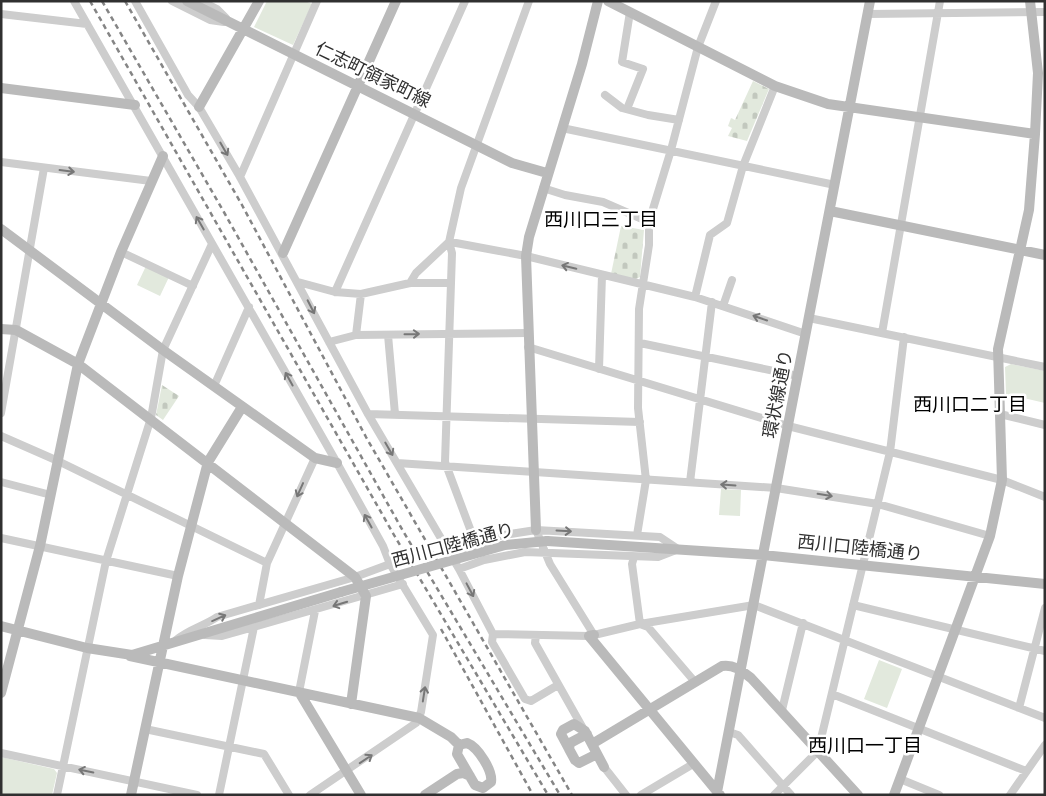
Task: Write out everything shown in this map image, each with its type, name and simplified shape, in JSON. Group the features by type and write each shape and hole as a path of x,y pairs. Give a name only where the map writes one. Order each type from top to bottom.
{"street":[{"path":"74,1 249,307 382,546 390,564 433,636 419,718 412,728 310,795"},
{"path":"135,1 188,95 199,107 240,177 283,253 368,414 459,569 493,634 492,642 524,700 531,701 558,685"},
{"path":"172,1 210,20 230,22"},
{"name":"仁志町領家町線","path":"187,1 512,163 547,174"},
{"path":"201,1 217,9 230,22"},
{"path":"199,107 259,1"},
{"path":"240,177 317,1"},
{"path":"283,253 396,1"},
{"path":"336,292 465,1"},
{"path":"475,542 446,466 452,253 448,242 460,188 529,1"},
{"path":"598,1 529,237 526,256 536,530 546,546 591,636 648,710 718,793"},
{"path":"608,1 775,86 828,104 850,109 1040,134"},
{"path":"637,535 646,480 640,422 640,343 642,284 649,245 649,222 671,150 698,47 716,1"},
{"name":"環状線通り","path":"718,793 740,669 754,606 870,1"},
{"path":"882,333 940,1"},
{"path":"868,14 938,13 1030,7 1045,12"},
{"path":"894,795 990,536 1002,480 998,348 1029,210 1040,134 1038,73 1030,7"},
{"path":"627,109 643,70 622,62 630,12"},
{"path":"1,14 87,24"},
{"path":"695,297 710,235 726,223 743,166 775,86"},
{"path":"1,88 134,105"},
{"path":"605,95 627,109 679,120"},
{"path":"562,128 835,184"},
{"path":"1,693 40,546 78,364 100,302 163,156"},
{"path":"1,162 151,181"},
{"path":"1,413 44,168"},
{"path":"543,188 565,195 603,202 649,222"},
{"path":"830,211 1045,255"},
{"path":"1,229 163,350 315,458 336,464"},
{"path":"1,236 12,238"},
{"path":"448,242 526,256 695,297 806,334"},
{"path":"410,283 416,273 448,242"},
{"path":"57,795 106,561 150,418 163,350 212,244"},
{"path":"121,252 193,286"},
{"path":"599,369 602,275"},
{"path":"724,306 732,280"},
{"path":"298,282 336,292 361,294 410,283 450,283"},
{"path":"356,335 361,294"},
{"path":"690,482 712,302"},
{"path":"214,386 249,307"},
{"path":"810,318 1045,367"},
{"path":"1,329 16,330 78,364 208,462 355,577 366,596 351,704"},
{"path":"329,342 356,335 528,333"},
{"path":"388,335 395,414"},
{"path":"774,795 818,751 890,452 904,337"},
{"path":"640,343 705,355 798,376"},
{"path":"528,347 788,426 1002,480 1045,497"},
{"path":"131,795 178,576 208,462 242,406"},
{"path":"368,414 640,422"},
{"path":"1000,414 1045,424"},
{"path":"1,436 58,460 267,564"},
{"path":"259,606 267,564 315,458"},
{"path":"397,463 776,488 878,504 990,536"},
{"path":"1,482 50,495"},
{"path":"448,550 475,542 536,530 660,537 678,549"},
{"path":"1,538 178,576"},
{"path":"459,569 502,556 546,546 658,557 678,549"},
{"name":"西川口陸橋通り","path":"1,626 88,648 125,655 137,654 176,640 487,550 546,546 678,549 763,555 1045,584"},
{"path":"634,556 632,564 640,624"},
{"path":"176,640 187,630 208,623 217,617 355,577 390,564"},
{"path":"176,640 211,634 222,636 315,611 403,584"},
{"path":"853,605 1045,651"},
{"path":"493,634 591,636 640,624 754,606 802,622 1045,718"},
{"path":"1019,708 1045,608"},
{"path":"315,611 299,692 361,795"},
{"path":"782,710 802,622"},
{"path":"640,624 648,627 695,682"},
{"path":"219,795 254,627"},
{"path":"536,636 535,643 604,767 626,795"},
{"path":"125,655 419,718 451,737 459,745"},
{"path":"592,744 722,666 740,669 782,710 858,795"},
{"path":"832,694 1026,771"},
{"path":"586,733 574,724 563,730 561,736 575,760 579,763 597,754"},
{"path":"145,729 264,754 289,795"},
{"path":"728,732 738,735 791,795"},
{"path":"568,749 570,743 586,733"},
{"path":"467,743 475,748 491,775 491,782 482,791 460,762 456,750 459,745 467,743"},
{"path":"1010,795 1045,745"},
{"path":"1,753 197,795"},
{"path":"454,776 460,762"},
{"path":"641,795 693,764"},
{"path":"425,795 454,776 463,773 470,776"},
{"path":"900,779 939,795"}],"green space":[{"path":"267,1 305,1 312,4 293,45 254,27"},
{"path":"753,81 769,89 747,141 728,136 732,128 728,126 731,118 735,120"},
{"path":"621,226 644,230 640,277 634,280 611,274"},
{"path":"146,266 169,277 160,296 137,285"},
{"path":"1011,364 1045,371 1045,403 1006,394 1005,367"},
{"path":"162,385 179,396 163,420 156,415"},
{"path":"721,489 741,490 740,516 719,515"},
{"path":"879,660 902,669 887,708 864,699"},
{"path":"1,757 54,769 57,773 52,795 1,795"}],"railway":[{"path":"90,1 394,535 548,795"},
{"path":"102,1 225,214 403,531 560,795"},
{"path":"125,1 242,205 366,437 572,795"},
{"path":"441,629 533,795"}],"district":[{"name":"西川口三丁目","path":"601,219"},
{"name":"西川口二丁目","path":"970,404"},
{"name":"西川口一丁目","path":"865,745"}]}
